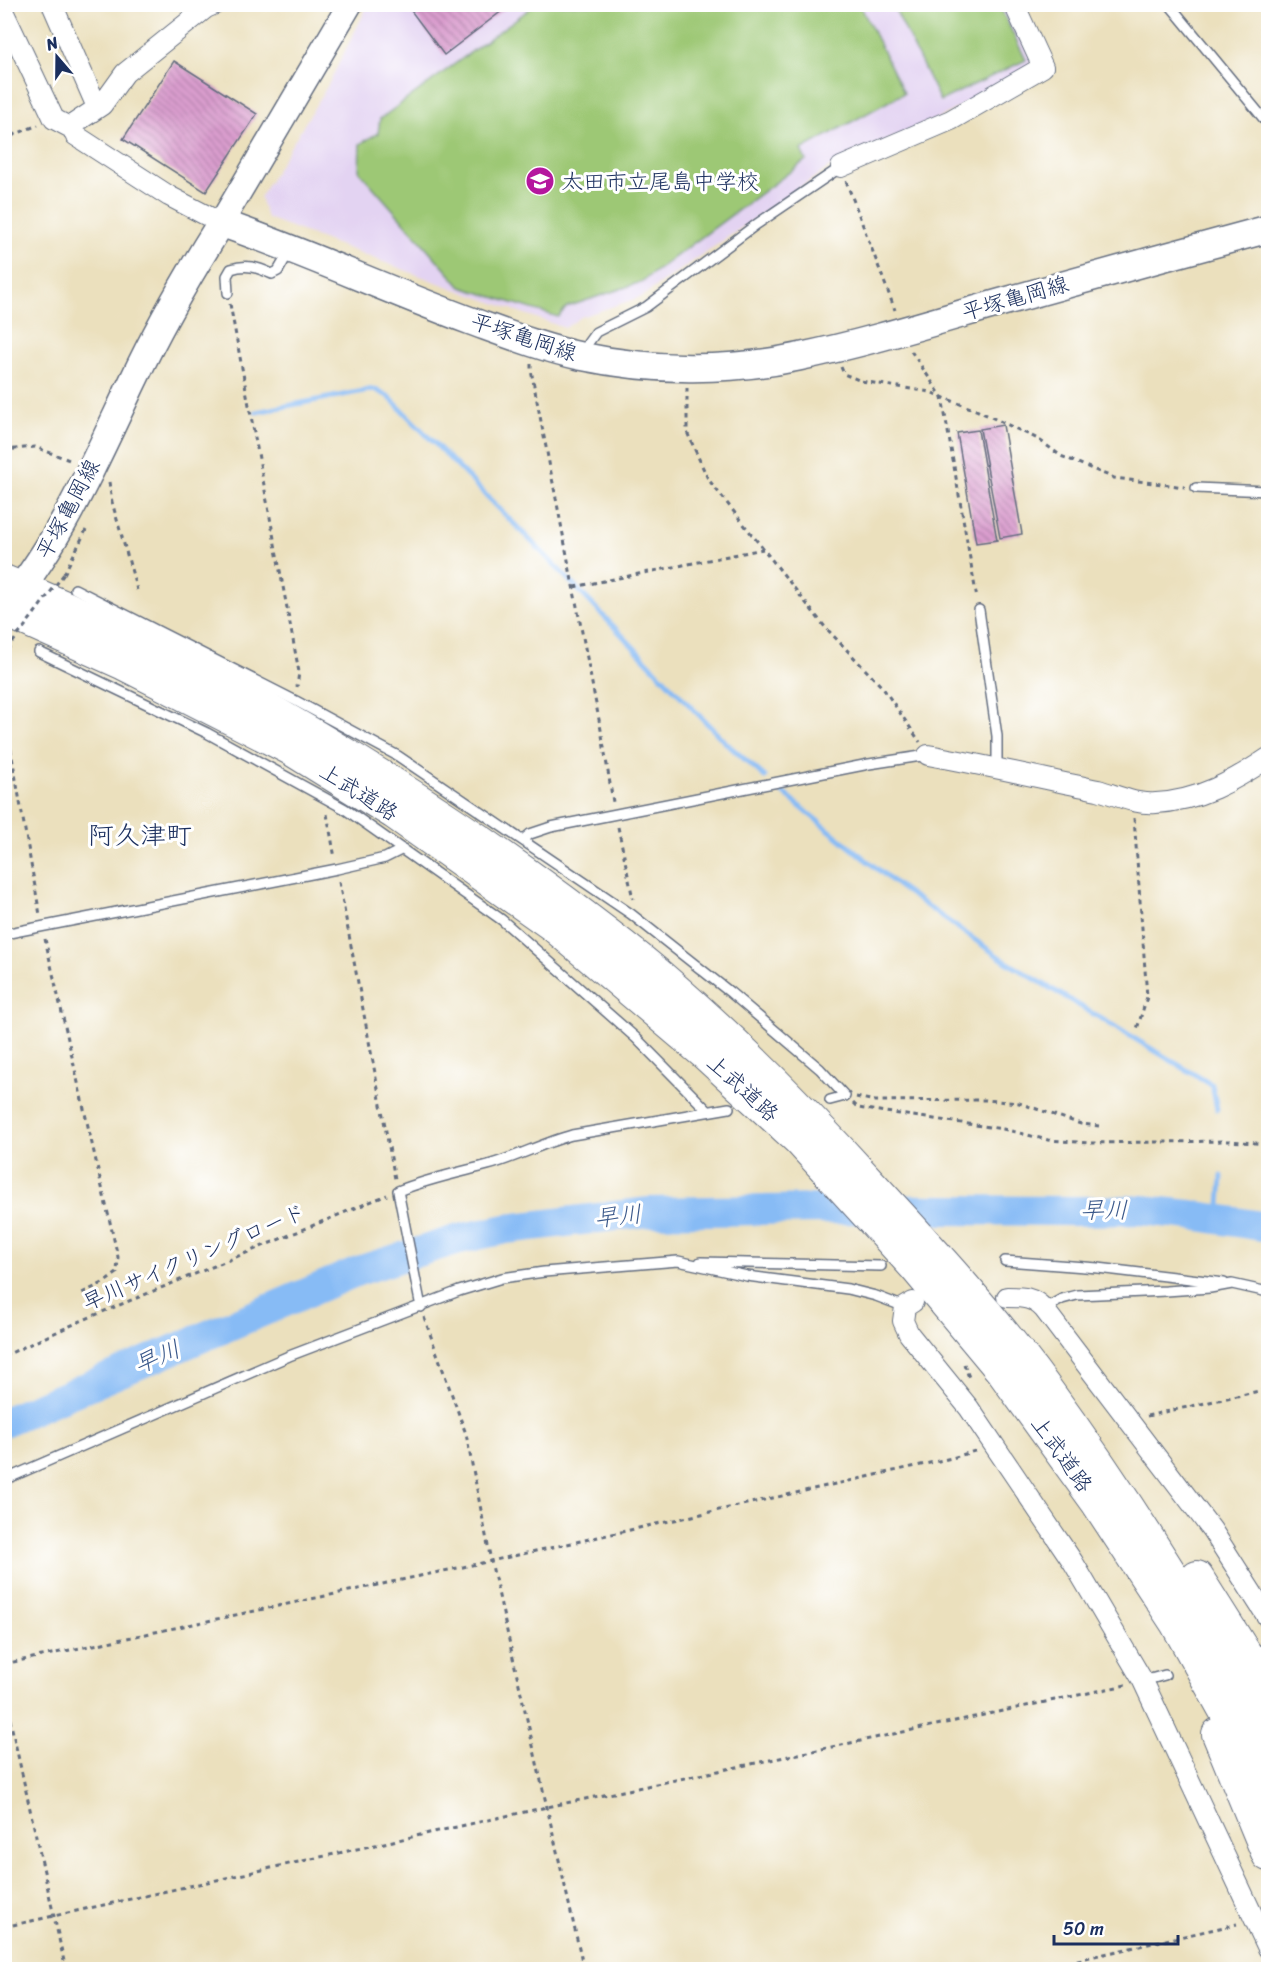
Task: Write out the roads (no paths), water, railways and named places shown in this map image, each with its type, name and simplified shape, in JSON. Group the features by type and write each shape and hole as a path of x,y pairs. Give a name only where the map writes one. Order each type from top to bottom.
{"highway":[{"name":"上武道路","path":"9,597 142,633 228,687 345,753 447,818 581,912 661,978 788,1094 813,1138"},
{"name":"上武道路","path":"9,597 283,759 394,813 555,927 703,1052 813,1138 1042,1384 1138,1520 1234,1679 1269,1744"},
{"name":"上武道路","path":"931,1266 1002,1371 1096,1501 1176,1623 1269,1794"},
{"path":"1096,1501 1121,1562 1165,1634 1218,1733 1269,1855"},
{"path":"1138,1520 1197,1576 1269,1695"}],"main road":[{"name":"平塚亀岡線","path":"9,597 39,562 70,509 180,291 221,223 536,345 584,357 642,366 688,368 797,358 1269,229"}],"street":[{"path":"52,4 97,107"},
{"path":"215,4 206,8 125,73 102,105 75,123 73,129 75,135 169,196 221,223 347,6"},
{"path":"841,167 951,120 1043,67 1014,4"},
{"path":"4,13 54,119 73,129"},
{"path":"928,755 997,768 1154,804 1184,799 1214,790 1269,758"},
{"path":"1007,1297 1036,1300 1044,1309 1212,1530 1269,1618"},
{"path":"910,1305 903,1321 909,1334 969,1408 995,1445 1073,1562 1143,1682 1269,1948"}],"lane":[{"path":"1169,4 1269,124"},
{"path":"584,357 588,342 596,332 646,307 758,224 841,167"},
{"path":"228,293 226,276 231,269 248,266 272,274 278,271 290,250"},
{"path":"1196,488 1269,491"},
{"path":"75,590 142,633 296,701 398,756 523,840 631,914 731,993 820,1069 845,1096 830,1100"},
{"path":"979,610 997,736 997,768"},
{"path":"39,652 207,733 283,759 330,800 403,849 502,921 636,1038 708,1111"},
{"path":"523,840 530,834 551,827 869,764 928,755"},
{"path":"4,934 337,869 385,858 403,849"},
{"path":"420,1304 399,1194 423,1181 490,1164 572,1135 729,1108"},
{"path":"678,1261 747,1276 848,1290 910,1305"},
{"path":"4,1480 289,1356 420,1304 502,1278 544,1272 678,1261 880,1266"},
{"path":"1005,1261 1098,1268 1232,1284 1269,1292"},
{"path":"1044,1309 1077,1294 1177,1291 1232,1284"},
{"path":"1143,1682 1165,1676"}],"waterway":[{"path":"256,412 374,389 388,396 726,743 765,777"},
{"path":"777,788 901,888 1005,961 1212,1085 1217,1109"},
{"path":"1219,1220 1222,1176"},
{"name":"早川","path":"4,1422 358,1271 459,1239 506,1229 649,1212 822,1209 1142,1210 1268,1227"}],"place":[{"name":"太田市立尾島中学校","path":"540,181"}],"district":[{"name":"阿久津町","path":"140,835"}]}
